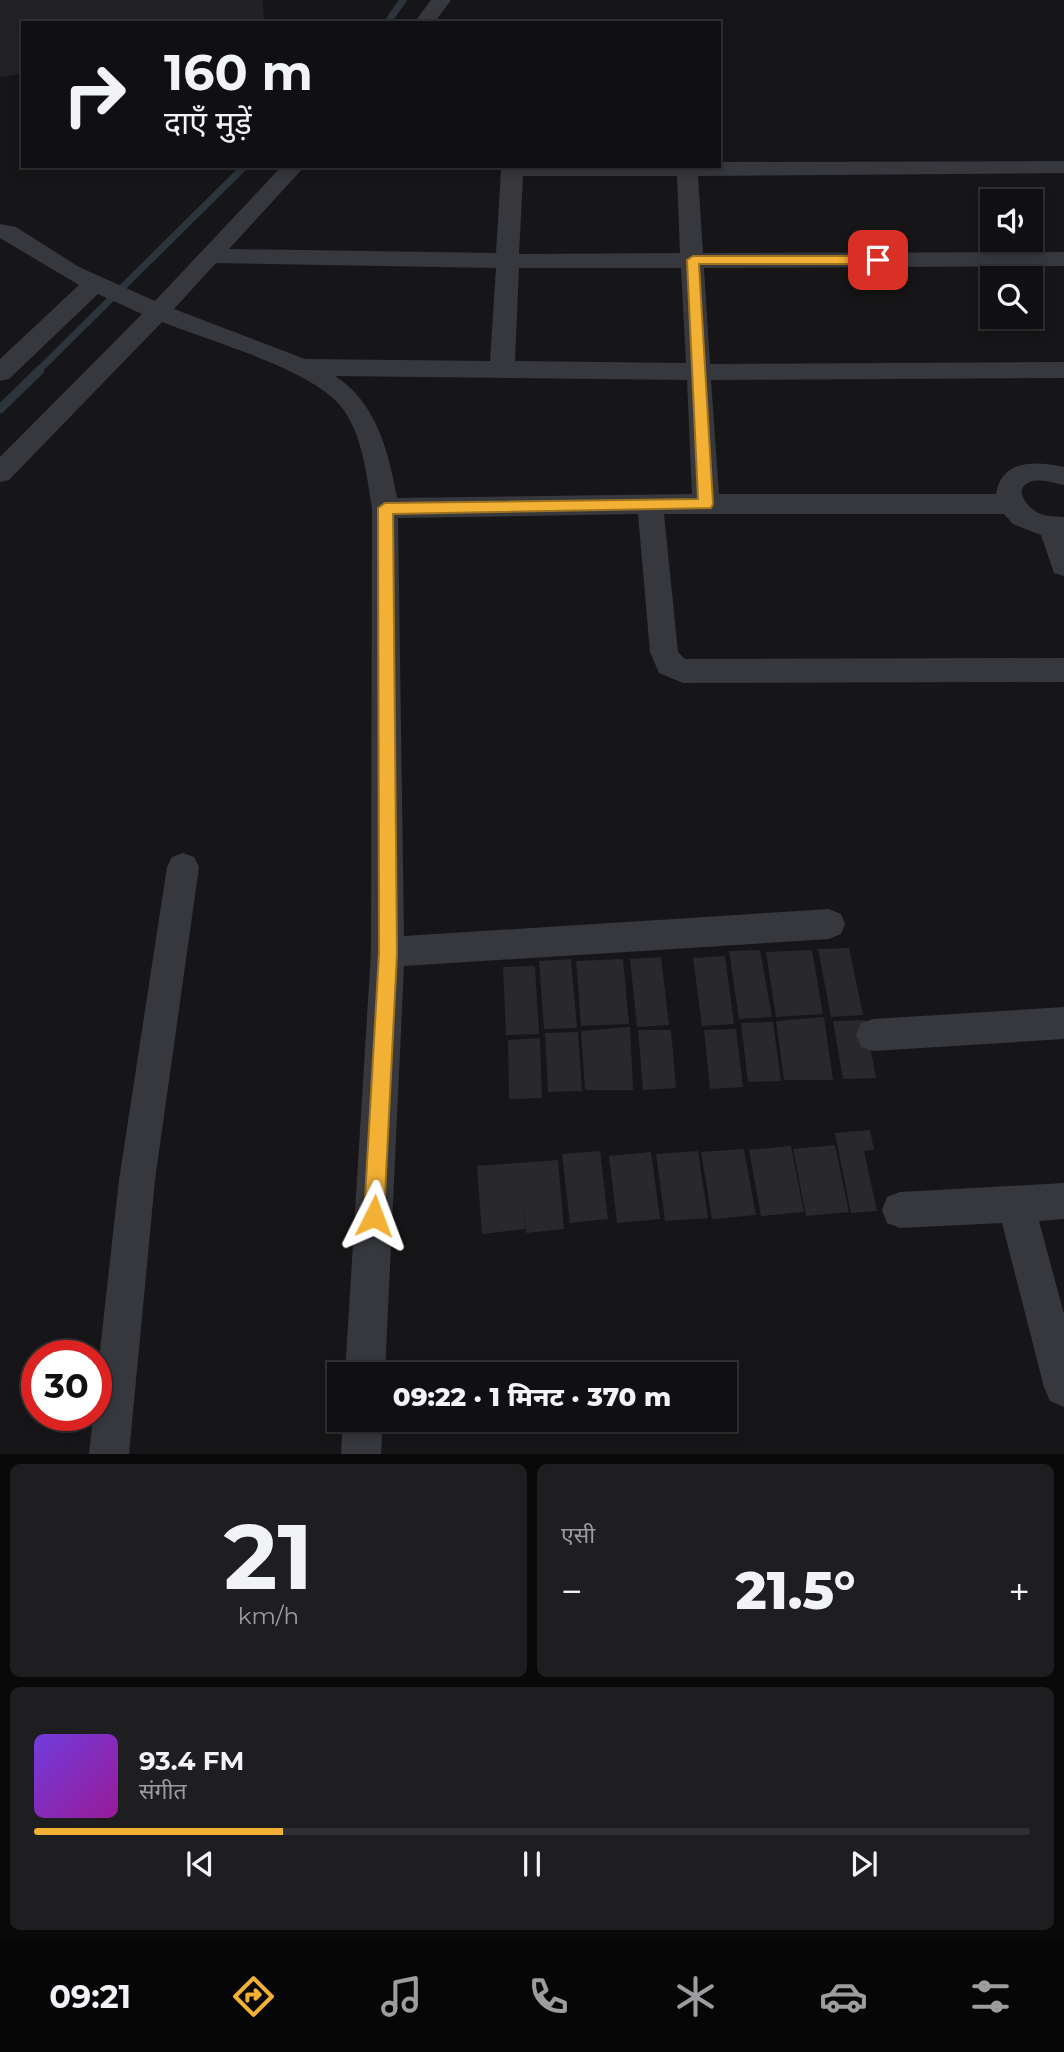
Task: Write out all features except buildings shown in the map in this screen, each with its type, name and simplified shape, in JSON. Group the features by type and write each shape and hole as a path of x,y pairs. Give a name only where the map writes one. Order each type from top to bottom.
{"street":[{"path":"425,21 441,0"},
{"path":"721,167 1064,167"},
{"path":"0,472 158,312 292,168"},
{"path":"502,369 513,170 629,168"},
{"path":"687,168 706,504"},
{"path":"0,231 8,232 71,272 158,312 303,367 344,393 361,420 377,458 385,508 388,953 366,1362"},
{"path":"211,256 506,261 1064,259"},
{"path":"0,373 110,290"},
{"path":"303,367 700,372 1064,370"},
{"path":"1064,476 1038,471 1016,477 1009,485 1007,494 1010,503 1028,521 1058,528 1064,566"},
{"path":"385,508 1010,503"},
{"path":"650,504 664,652 669,665 683,671 1064,670"},
{"path":"109,1454 137,1180 183,867"},
{"path":"388,953 829,924"},
{"path":"873,1035 1064,1023"},
{"path":"900,1210 1064,1201"},
{"path":"1016,1204 1061,1366"},
{"path":"361,1454 362,1432"}],"shaded area":[{"path":"0,0 263,0 264,21 21,21 21,74 0,77"}],"waterway":[{"path":"388,21 403,0"},
{"path":"38,371 243,168"},
{"path":"0,409 40,370"}],"route":[{"path":"374,1216 388,953 385,508 706,504 693,260 878,260"}]}
